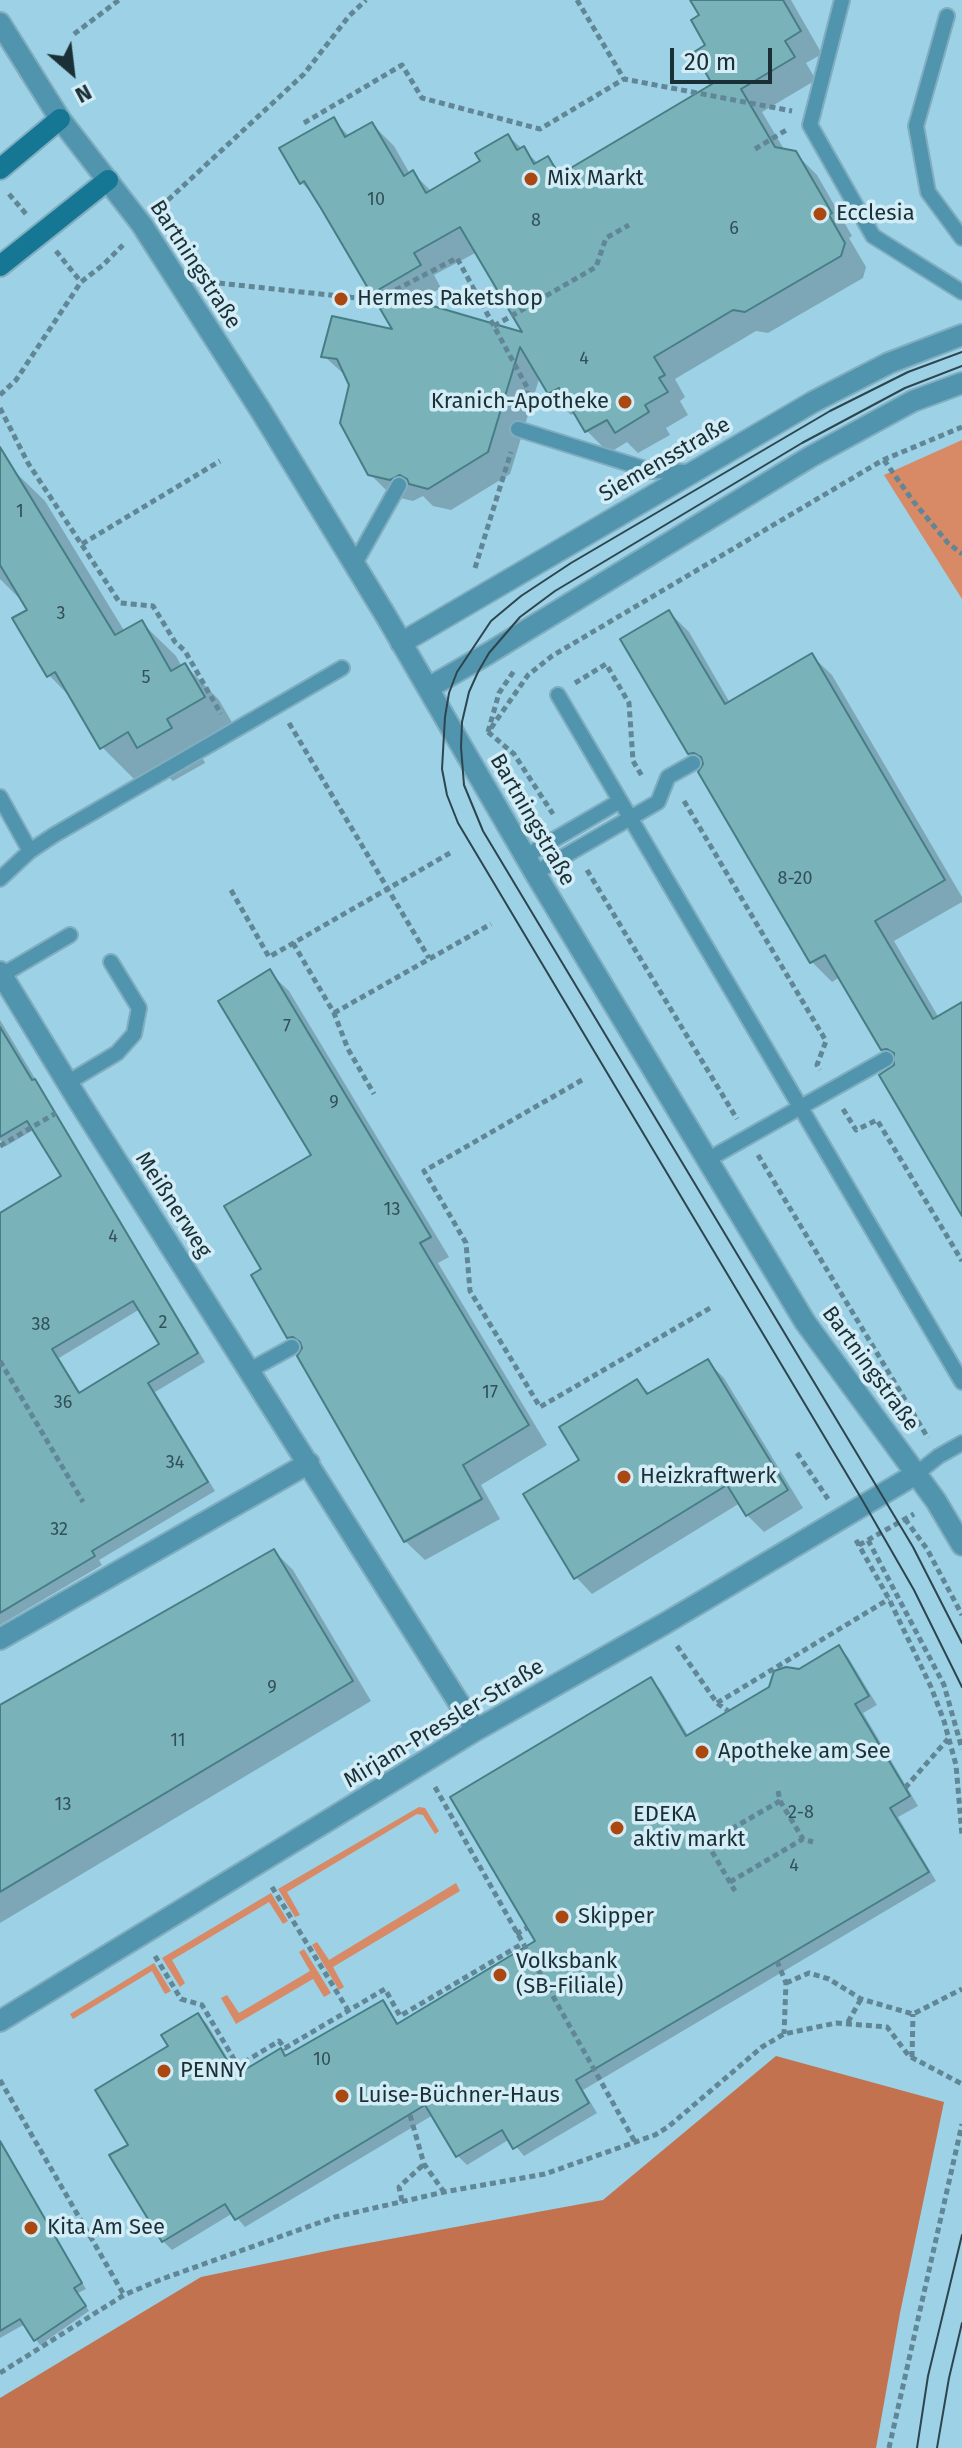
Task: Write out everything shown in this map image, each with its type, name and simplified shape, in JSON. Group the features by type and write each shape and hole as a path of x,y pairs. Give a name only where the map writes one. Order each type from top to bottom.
{"main road":[{"path":"2,178 60,119"},
{"path":"0,266 108,180"}],"street":[{"name":"Bartningstraße","path":"0,23 60,119 142,225 177,277 401,643 805,1322 936,1501 962,1545"},
{"name":"Siemensstraße","path":"401,643 813,402 889,363 962,335"},
{"path":"428,688 810,457 913,401 962,383"},
{"name":"Meißnerweg","path":"1,973 72,1091 476,1730"},
{"path":"0,1639 309,1463"},
{"name":"Mirjam-Pressler-Straße","path":"0,2021 476,1730 664,1624 916,1474"}],"lane":[{"path":"842,0 810,125 873,236 962,292"},
{"path":"947,16 916,126 928,192 962,238"},
{"path":"518,429 652,471 692,472"},
{"path":"354,565 399,485"},
{"path":"0,879 30,851 342,668"},
{"path":"558,695 962,1382"},
{"path":"530,864 575,849 658,802 668,777 693,763"},
{"path":"0,797 30,851"},
{"path":"530,864 565,833 620,801"},
{"path":"1,973 70,935"},
{"path":"72,1091 117,1053 134,1034 139,1008 111,962"},
{"path":"707,1160 886,1059"},
{"path":"250,1370 292,1347"},
{"path":"916,1474 962,1443"}],"path":[{"path":"74,34 119,0"},
{"path":"168,200 304,74 349,16 366,0"},
{"path":"577,0 624,79"},
{"path":"304,123 402,65 422,98 540,129 624,79 813,115"},
{"path":"755,149 813,115"},
{"path":"2,178 26,215"},
{"path":"494,326 596,267 606,238 629,225"},
{"path":"0,395 16,380 81,282 123,245"},
{"path":"55,250 81,282"},
{"path":"177,277 376,300 457,258 528,389 474,569"},
{"path":"0,408 28,463 120,603 153,606 175,642 185,651 231,732"},
{"path":"565,833 514,754 488,732 528,675 565,648 883,460 962,427"},
{"path":"883,460 930,522 962,554"},
{"path":"82,544 220,461"},
{"path":"558,695 606,664 629,703 633,761 658,802 678,790 826,1041 817,1065 831,1090 856,1130 877,1120 962,1261"},
{"path":"516,667 528,675"},
{"path":"278,705 429,958"},
{"path":"575,849 939,1456"},
{"path":"231,890 269,957 450,853"},
{"path":"334,1013 491,924"},
{"path":"293,943 334,1013 348,1049 374,1094"},
{"path":"582,1080 424,1171 466,1243 470,1291 540,1407 712,1307"},
{"path":"0,1146 72,1091"},
{"path":"0,1361 3,1374 83,1502"},
{"path":"797,1453 859,1545 931,1687 956,1765 962,1835"},
{"path":"859,1545 907,1518 962,1615"},
{"path":"868,1540 944,1685 962,1749"},
{"path":"717,1703 889,1599"},
{"path":"664,1624 717,1703 728,1711"},
{"path":"905,1788 949,1738"},
{"path":"427,1760 436,1781 435,1789 635,2142"},
{"path":"778,1791 780,1801 803,1839 813,1842"},
{"path":"707,1843 780,1801"},
{"path":"730,1882 803,1839"},
{"path":"696,1840 707,1843 735,1891"},
{"path":"272,1887 348,2010"},
{"path":"493,1908 500,1903"},
{"path":"516,1934 527,1928"},
{"path":"155,1956 181,1999 202,2005 238,2066 279,2041 285,2048 385,1989 400,2016 522,1944"},
{"path":"777,1961 786,1983 784,2034"},
{"path":"786,1983 809,1973 829,1979 861,1999 913,2014 962,1989"},
{"path":"370,1997 374,2005"},
{"path":"848,2022 861,1999"},
{"path":"912,2057 913,2014"},
{"path":"0,2373 124,2295 162,2279 335,2217 444,2192 545,2174 635,2142 668,2127 762,2047 784,2034 848,2022 887,2027 912,2057 962,2084"},
{"path":"0,2080 124,2295"},
{"path":"410,2115 424,2164 444,2192"},
{"path":"889,2448 962,2124"},
{"path":"402,2201 399,2187 424,2164"}],"shaded area":[{"path":"962,440 962,599 884,475"},
{"path":"419,1807 425,1808 439,1831 435,1834 423,1815 417,1814 287,1892 300,1915 295,1917 278,1889"},
{"path":"456,1883 460,1891 333,1967 344,1987 339,1990 312,1945 317,1942 329,1960"},
{"path":"271,1893 288,1921 283,1924 269,1902 172,1960 185,1983 180,1987 162,1958"},
{"path":"304,1949 331,1993 324,1997 313,1979 236,2024 221,1998 227,1995 239,2013 310,1971 299,1952"},
{"path":"154,1963 171,1991 165,1994 152,1971 73,2019 70,2014"},
{"path":"776,2056 944,2102 900,2313 876,2448 0,2448 0,2398 201,2277 603,2200"}],"building":[{"path":"690,0 783,0 801,31 785,41 795,57 741,89 775,147 796,151 832,213 829,215 845,243 841,256 745,312 733,310 654,357 665,375 659,378 668,392 645,405 649,412 615,433 607,420 585,432 559,388 548,394 520,347 488,452 428,489 409,484 400,475 390,480 368,475 340,423 349,385 337,359 321,357 332,316 392,329 304,181 300,184 279,148 334,117 345,137 372,122 404,176 413,170 426,193 480,161 475,153 508,134 517,150 524,146 534,164 548,156 559,175 712,84 694,52 705,45 691,20 699,15","holes":["460,227 522,332 378,290 421,265 414,253"]},
{"path":"0,447 115,635 142,620 171,671 185,663 205,697 167,719 172,728 137,748 128,732 100,749 55,672 47,677 12,618 27,610 0,565"},
{"path":"669,610 725,704 812,653 945,880 875,921 933,1019 962,1002 962,1216 879,1075 894,1065 894,1053 881,1050 825,955 810,963 698,772 703,764 701,757 688,754 620,639"},
{"path":"270,969 431,1237 420,1243 529,1425 463,1465 482,1499 404,1542 297,1356 302,1348 300,1342 293,1337 287,1338 251,1275 261,1269 224,1206 311,1155 218,1001"},
{"path":"0,1027 32,1080 35,1079 198,1353 148,1383 208,1482 92,1551 95,1556 0,1613 0,1213 61,1176 27,1121 0,1137","holes":["133,1301 159,1344 79,1393 52,1349"]},
{"name":"Heizkraftwerk","path":"708,1359 788,1490 746,1516 727,1485 574,1579 523,1494 579,1460 559,1427 637,1379 647,1394"},
{"path":"274,1549 353,1681 0,1892 0,1705"},
{"path":"839,1645 869,1696 855,1704 910,1796 890,1808 929,1872 576,2080 589,2103 513,2149 502,2130 456,2157 425,2105 235,2220 225,2204 162,2242 109,2155 128,2145 95,2090 168,2046 161,2035 198,2013 236,2075 281,2048 285,2056 383,2000 397,2024 535,1941 450,1797 651,1677 686,1736 769,1687 774,1671 786,1667 799,1669"},
{"name":"Kita Am See","path":"0,2141 82,2283 74,2288 86,2306 34,2341 20,2319 0,2331"}],"tram line":[{"path":"962,352 908,372 830,411 571,563 521,596 491,621 457,672 445,717 442,769 447,795 458,823 864,1503 914,1590 962,1687"},
{"path":"962,366 905,388 802,443 555,591 520,617 489,653 478,672 469,692 462,722 461,747 464,785 483,831 913,1547 962,1643"},
{"path":"917,2448 928,2376 962,2235"},
{"path":"937,2448 962,2323"}],"place":[{"name":"Mix Markt","path":"531,179"},
{"name":"Ecclesia","path":"820,214"},
{"name":"Hermes Paketshop","path":"341,299"},
{"name":"Kranich-Apotheke","path":"625,402"},
{"name":"Heizkraftwerk","path":"624,1477"},
{"name":"Apotheke am See","path":"702,1752"},
{"name":"EDEKA aktiv markt","path":"617,1828"},
{"name":"Skipper","path":"562,1917"},
{"name":"Volksbank (SB-Filiale)","path":"500,1975"},
{"name":"PENNY","path":"164,2071"},
{"name":"Luise-Büchner-Haus","path":"342,2096"},
{"name":"Kita Am See","path":"31,2228"}]}
